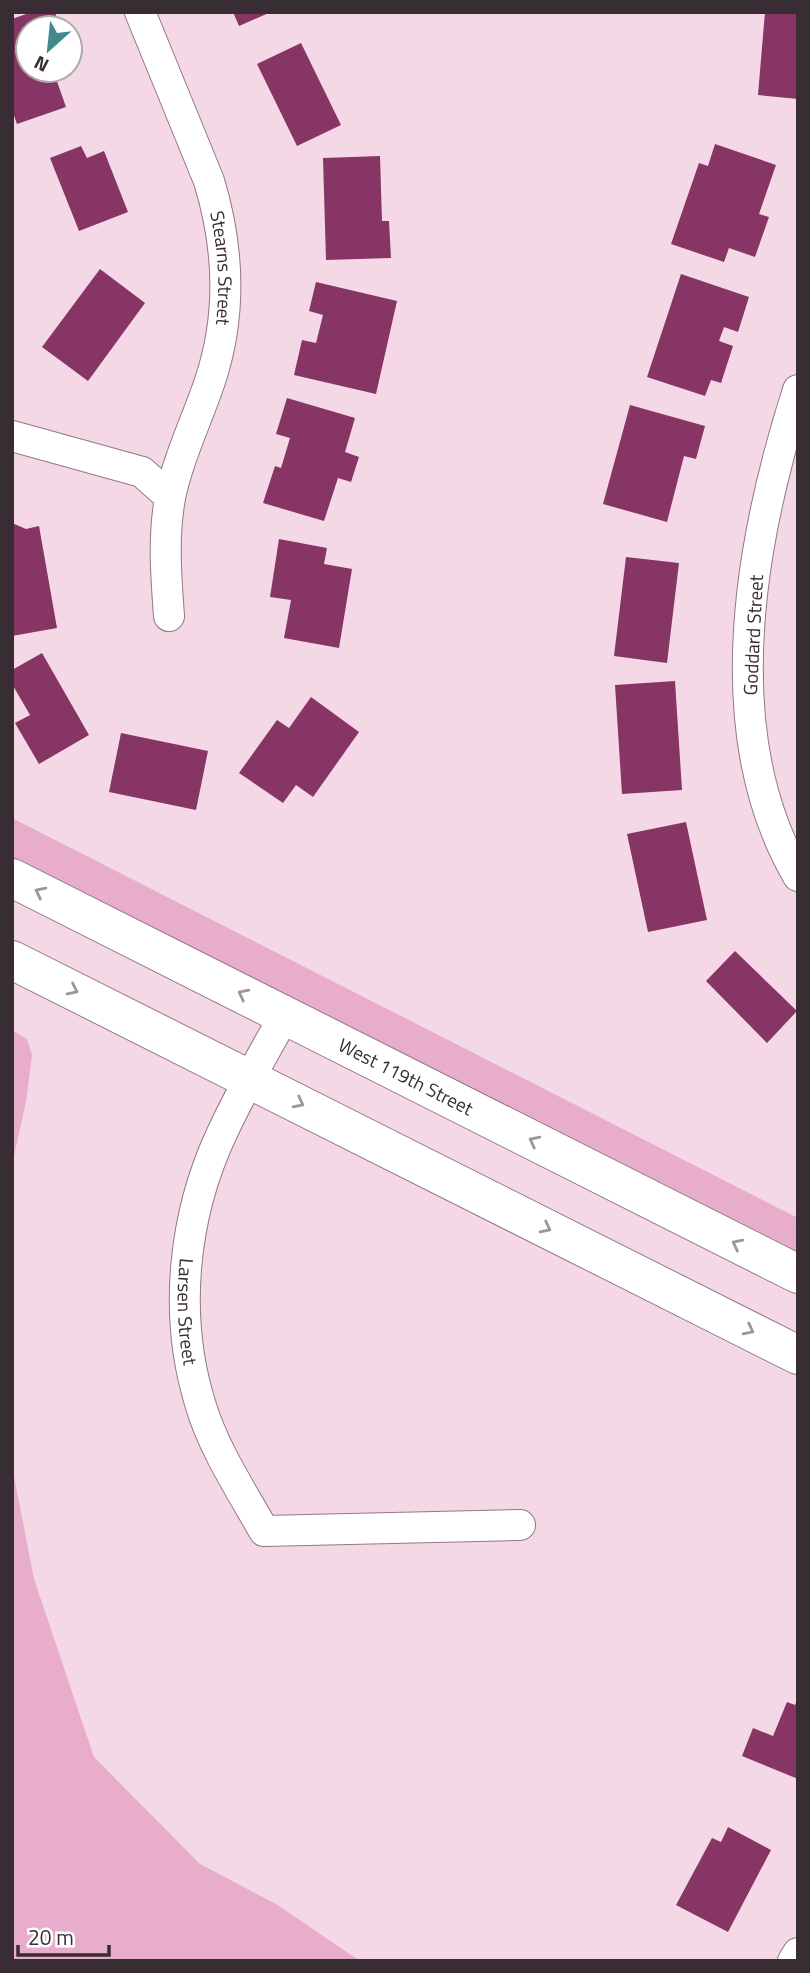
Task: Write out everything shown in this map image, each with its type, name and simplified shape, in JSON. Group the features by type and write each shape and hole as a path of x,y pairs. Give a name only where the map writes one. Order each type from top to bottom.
{"main road":[{"name":"West 119th Street","path":"12,878 798,1274"},
{"path":"12,960 798,1355"}],"street":[{"name":"Stearns Street","path":"141,12 209,181 224,239 226,268 223,332 211,379 170,497 165,555 169,615"},
{"name":"Goddard Street","path":"798,390 767,504 752,597 748,658 749,720 759,775 768,810 798,876"},
{"path":"12,436 142,472 170,497"},
{"name":"Larsen Street","path":"285,1015 221,1135 192,1225 184,1283 185,1325 190,1366 200,1404 217,1445 264,1531 520,1525"},
{"path":"793,1961 798,1954"}],"shaded area":[{"path":"12,818 798,1218 798,1253 12,858"},
{"path":"12,1030 27,1039 32,1055 26,1102 12,1165"},
{"path":"12,1466 34,1579 94,1757 200,1864 276,1904 360,1961 12,1961"}],"building":[{"path":"55,12 56,14 26,14"},
{"path":"233,12 271,12 239,26"},
{"path":"765,12 798,12 798,99 758,95"},
{"path":"14,18 14,84 58,84 66,107 17,124 12,110"},
{"path":"301,43 341,125 297,146 257,64"},
{"path":"715,144 776,165 759,214 769,217 755,257 729,248 724,262 671,244 699,163 708,166"},
{"path":"81,146 87,158 104,151 128,212 79,231 50,158"},
{"path":"380,156 382,221 389,221 391,258 326,260 323,158"},
{"path":"100,269 145,303 88,381 42,347"},
{"path":"681,274 749,297 738,332 724,327 719,341 733,346 721,383 711,380 705,396 647,377"},
{"path":"316,282 397,301 376,394 294,375 302,340 316,343 323,315 309,311"},
{"path":"287,398 355,418 345,452 359,457 351,482 338,478 324,521 263,503 275,466 281,468 290,438 276,434"},
{"path":"630,405 705,426 696,459 684,456 667,522 603,504"},
{"path":"12,523 26,529 39,526 57,628 12,636"},
{"path":"279,539 327,548 324,564 352,569 339,648 284,638 291,600 270,597"},
{"path":"626,557 679,563 667,663 614,656"},
{"path":"42,653 89,735 39,764 15,723 30,715 12,684 12,670"},
{"path":"675,681 682,790 622,794 615,685"},
{"path":"311,697 359,732 313,797 296,785 283,803 239,773 277,720 289,728"},
{"path":"121,733 208,751 196,810 109,792"},
{"path":"686,822 707,920 648,932 627,834"},
{"path":"735,951 797,1011 767,1043 706,981"},
{"path":"798,1698 798,1779 742,1756 753,1728 773,1736 787,1702 795,1705"},
{"path":"728,1827 771,1850 728,1932 676,1905 712,1838 721,1842"}]}
